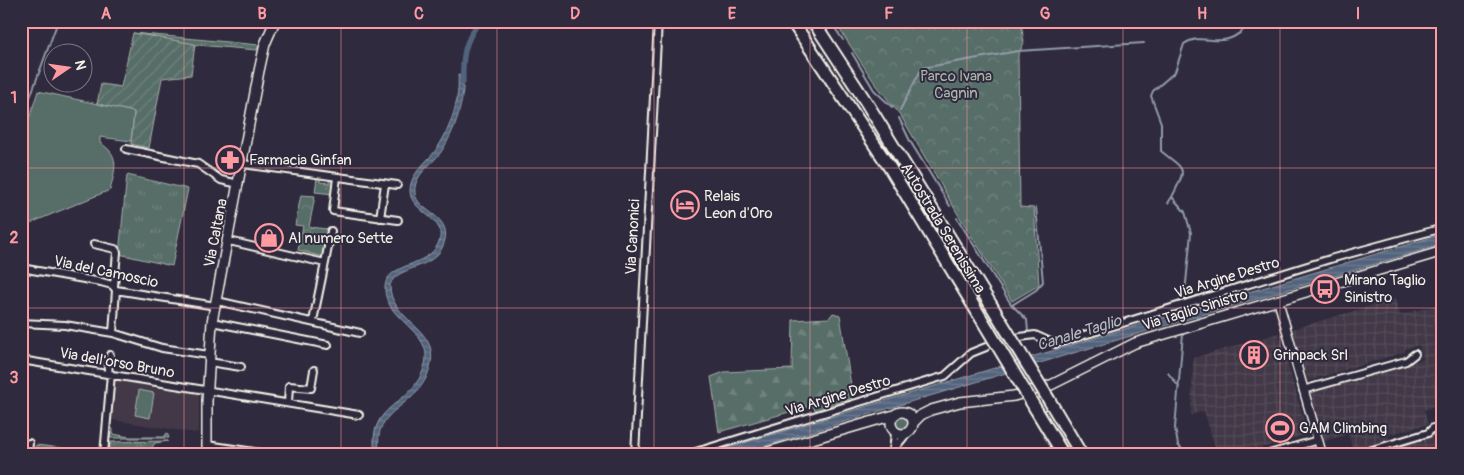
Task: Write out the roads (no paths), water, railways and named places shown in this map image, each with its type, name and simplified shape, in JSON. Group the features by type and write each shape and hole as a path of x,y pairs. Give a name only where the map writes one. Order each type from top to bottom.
{"highway":[{"name":"Autostrada Serenissima","path":"792,21 890,168 1063,454"},
{"name":"Autostrada Serenissima","path":"813,21 868,105 1081,454"}],"main road":[{"name":"Via Caltana","path":"207,449 209,359 212,322 229,242 258,71 265,44 275,21"},
{"name":"Via Taglio Sinistro","path":"906,413 938,403 960,402 1033,392 1052,385 1135,342 1443,251"},
{"name":"Via Taglio Sinistro","path":"913,423 926,412 960,402"},
{"path":"761,454 868,421 894,415 899,412 906,413 912,417 913,423 907,433 902,435 868,421"},
{"path":"893,430 891,421 894,415"}],"street":[{"name":"Via Canonici","path":"635,454 658,21"},
{"path":"126,149 198,164 221,180 239,184"},
{"path":"243,164 397,185"},
{"path":"338,177 333,211 398,220"},
{"path":"380,218 385,184"},
{"name":"Via Argine Destro","path":"1020,337 1035,335 1055,344 1330,259 1443,228"},
{"path":"313,321 331,231"},
{"path":"229,242 325,263"},
{"path":"94,244 116,248 117,252 113,333"},
{"name":"Via del Camoscio","path":"21,268 101,282 115,288 216,303 313,321 360,333"},
{"path":"1278,300 1322,454"},
{"path":"212,322 328,345"},
{"path":"21,323 65,325 113,333 162,348 241,367"},
{"name":"Via Argine Destro","path":"689,454 945,376 971,353 986,347"},
{"path":"1303,390 1406,361 1415,354"},
{"path":"104,454 110,356"},
{"name":"Via dell'orso Bruno","path":"21,360 200,391 208,390 359,415"},
{"path":"288,403 290,386 311,388 314,370"},
{"path":"1359,454 1428,433 1434,428"},
{"path":"892,452 893,430"},
{"path":"892,452 907,433"},
{"path":"1269,454 1318,440"},
{"path":"28,454 29,443"},
{"path":"207,449 268,454"}],"water":[{"path":"458,75 463,76 463,86 461,105 455,125 441,152 420,176 415,187 417,200 435,215 444,227 446,236 443,246 431,260 399,274 390,285 392,297 397,307 427,341 431,351 431,363 426,379 418,390 389,416 382,425 379,438 380,454 375,454 374,437 377,424 384,414 411,389 419,378 425,364 426,353 422,343 392,308 387,298 385,287 387,279 392,273 426,257 438,244 439,228 416,205 410,191 416,172 438,147 447,131 458,94"},
{"path":"1443,234 1443,244 739,454 707,454"}],"waterway":[{"path":"21,122 58,21"},
{"path":"463,82 465,50 470,36 480,21"},
{"path":"830,21 843,40"},
{"path":"1184,303 1191,233 1185,212 1172,197 1180,180 1182,170 1161,151 1161,123 1151,96 1153,91 1175,72 1184,44 1192,40 1223,40 1232,38 1252,21"},
{"path":"900,110 922,68 1018,51 1144,43"},
{"path":"852,53 874,90 892,107"},
{"path":"899,118 910,141 950,206"},
{"path":"1168,203 1172,197"},
{"path":"1012,305 1036,290 1043,282 1036,207"},
{"path":"957,218 1011,304 1027,320 1028,332"},
{"path":"1183,333 1175,428 1178,445 1187,454"},
{"path":"1168,373 1179,387"}],"place":[{"name":"Farmacia Ginfan","path":"230,160"},
{"name":"Relais Leon d'Oro","path":"685,205"},
{"name":"Al numero Sette","path":"269,238"},
{"name":"Mirano Taglio Sinistro","path":"1325,289"},
{"name":"Grinpack Srl","path":"1254,355"},
{"name":"GAM Climbing","path":"1280,428"}],"park label":[{"name":"Parco Ivana Cagnin","path":"956,84"}],"water label":[{"name":"Canale Taglio","path":"1079,333"}]}
